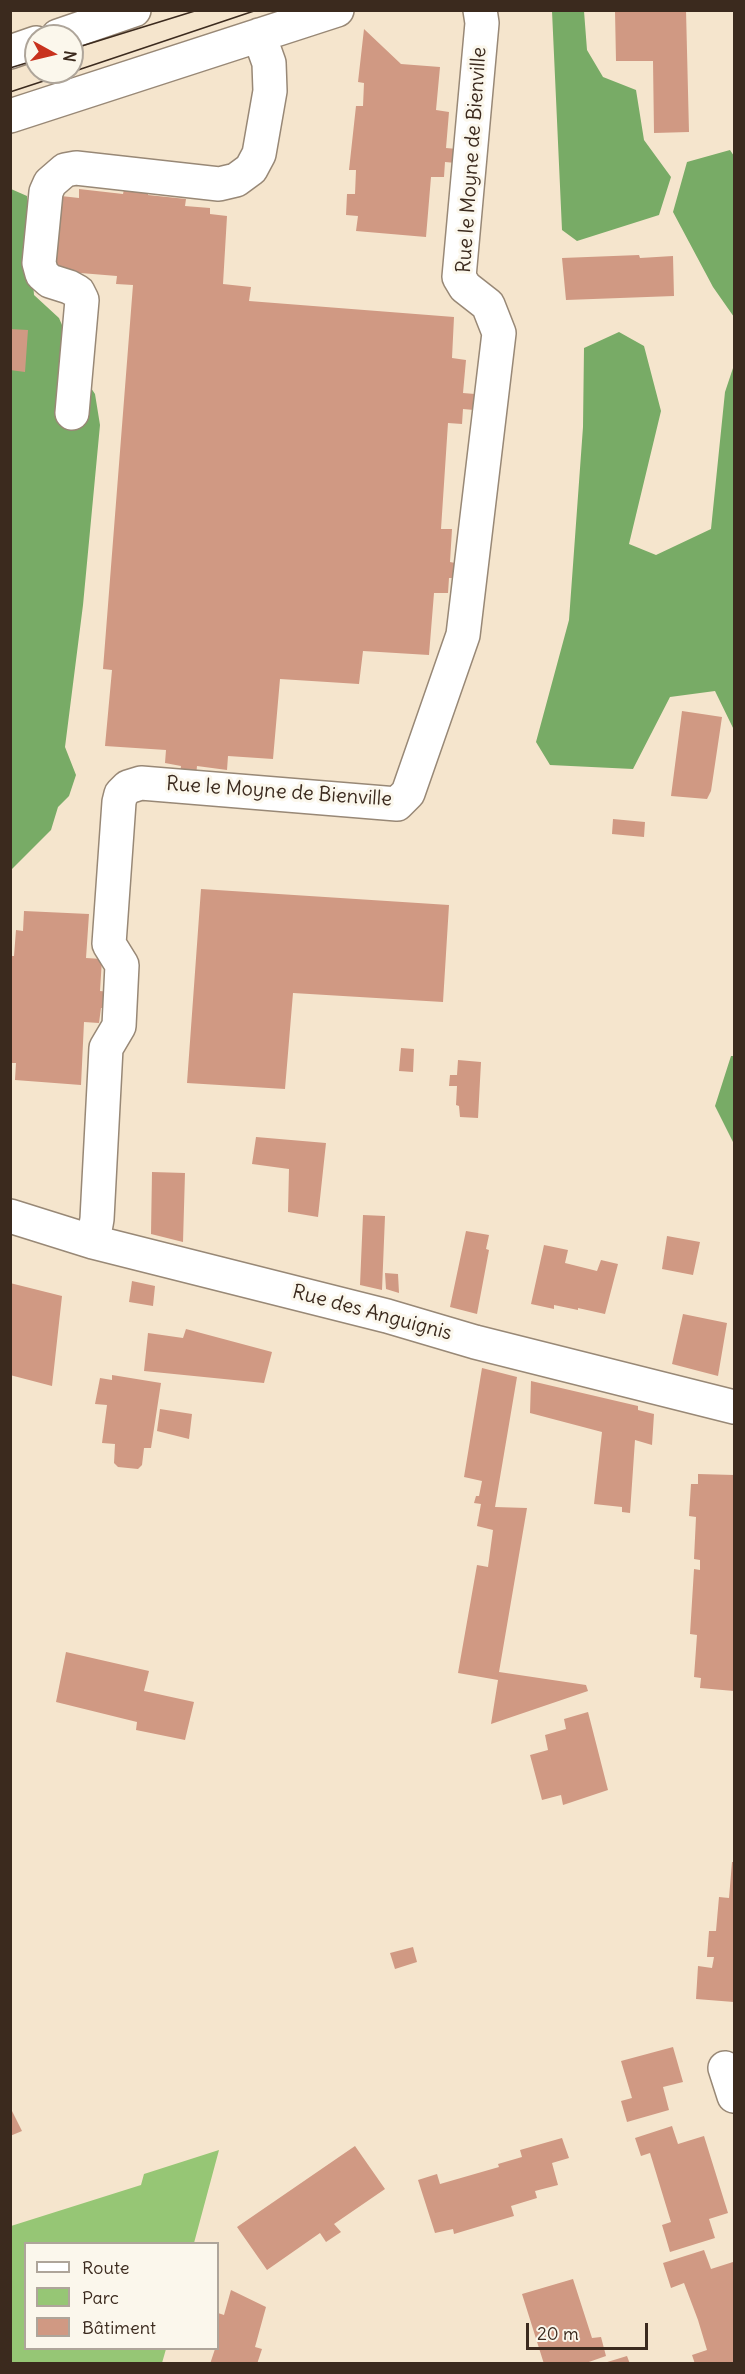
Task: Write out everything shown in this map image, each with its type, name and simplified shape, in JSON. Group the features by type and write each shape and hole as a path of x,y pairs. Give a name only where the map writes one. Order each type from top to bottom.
{"street":[{"path":"84,27 134,10"},
{"path":"10,116 337,10"},
{"name":"Rue le Moyne de Bienville","path":"93,1242 97,1219 106,1048 119,1026 122,965 109,944 121,794 128,787 141,783 397,804 408,793 462,635 499,333 488,305 465,286 459,277 482,23 480,10"},
{"path":"72,414 82,300 78,292 50,281 42,274 39,263 46,192 50,183 65,170 76,168 219,184 236,180 250,169 259,154 270,91 269,63 258,35"},
{"name":"Rue des Anguignis","path":"10,1216 93,1242 387,1316 474,1342 735,1407"}],"green space":[{"path":"552,11 584,11 587,50 603,77 636,90 644,140 671,177 659,215 577,241 562,230"},
{"path":"730,150 734,156 734,317 713,287 673,212 687,162"},
{"path":"11,189 27,196 34,295 59,318 85,379 95,394 100,425 83,605 65,747 76,775 69,796 58,807 51,830 11,870"},
{"path":"619,332 644,346 661,411 629,544 656,555 711,529 725,392 734,365 734,730 715,691 670,697 633,769 550,765 536,742 569,620 583,427 584,348"},
{"path":"731,1056 734,1056 734,1144 715,1106"},
{"path":"219,2150 194,2242 24,2242 24,2350 166,2350 162,2363 11,2363 11,2226 141,2185 144,2174"}],"building":[{"path":"686,10 689,132 654,133 653,61 616,61 615,11"},
{"path":"364,29 401,64 440,67 436,110 449,112 446,148 457,149 456,163 445,162 444,177 431,177 426,237 356,231 358,216 346,215 347,194 355,194 356,170 349,170 356,106 363,106 364,83 358,82"},
{"path":"125,185 148,188 148,195 186,199 185,206 210,208 210,214 227,216 223,284 251,287 249,301 454,317 452,358 466,360 463,393 475,394 474,410 463,409 462,424 448,423 441,529 452,529 450,562 460,564 459,578 449,578 448,593 434,593 429,655 363,651 359,684 280,679 273,759 228,756 227,770 197,766 196,776 180,775 181,766 165,763 166,750 105,746 112,670 103,669 133,285 116,284 117,276 56,271 61,196 79,198 79,189 123,194"},
{"path":"639,255 640,258 673,256 674,296 566,300 562,258"},
{"path":"10,329 28,330 25,372 10,370"},
{"path":"682,711 722,717 711,791 707,799 671,796"},
{"path":"613,819 645,822 644,837 612,834"},
{"path":"201,889 449,905 443,1002 293,993 285,1089 187,1083"},
{"path":"24,911 89,914 86,958 102,959 100,991 109,992 108,1008 101,1008 99,1023 84,1022 81,1085 15,1080 16,1063 10,1063 10,956 14,956 16,930 23,931"},
{"path":"401,1048 414,1049 413,1072 399,1071"},
{"path":"458,1060 481,1062 478,1118 460,1117 459,1106 456,1105 457,1086 449,1086 450,1075 457,1075"},
{"path":"256,1137 326,1143 318,1217 288,1212 289,1169 252,1164"},
{"path":"152,1172 185,1173 183,1242 151,1234"},
{"path":"363,1215 385,1216 382,1290 360,1285"},
{"path":"466,1231 489,1235 486,1249 489,1250 477,1314 450,1307"},
{"path":"667,1236 700,1242 693,1275 662,1269"},
{"path":"544,1245 568,1250 565,1263 597,1271 601,1260 618,1264 605,1314 578,1308 578,1310 554,1305 554,1309 531,1304"},
{"path":"385,1273 398,1274 399,1293 386,1289"},
{"path":"132,1281 155,1286 153,1306 129,1302"},
{"path":"10,1283 62,1296 52,1386 10,1375"},
{"path":"683,1314 727,1323 718,1376 672,1364"},
{"path":"186,1329 272,1352 264,1383 144,1371 148,1333 183,1338"},
{"path":"482,1368 517,1377 495,1507 527,1508 499,1672 586,1685 588,1691 491,1724 498,1680 458,1673 477,1565 488,1567 493,1530 477,1526 481,1504 474,1503 476,1496 479,1496 482,1481 464,1477"},
{"path":"112,1375 161,1383 151,1448 144,1448 142,1465 138,1469 118,1467 114,1463 115,1444 102,1443 107,1405 95,1404 100,1378 112,1380"},
{"path":"531,1381 638,1406 638,1410 654,1414 652,1445 635,1440 630,1513 622,1512 622,1507 594,1504 602,1432 530,1413"},
{"path":"160,1409 192,1414 189,1439 157,1431"},
{"path":"698,1474 734,1475 734,1691 700,1688 701,1678 694,1677 697,1635 690,1634 694,1569 700,1570 700,1560 694,1559 696,1517 689,1516 691,1484 698,1484"},
{"path":"66,1652 149,1671 144,1691 194,1702 185,1740 136,1730 137,1722 56,1702"},
{"path":"588,1712 608,1790 563,1805 561,1795 542,1800 530,1755 548,1750 545,1735 566,1729 564,1719"},
{"path":"732,1862 734,1862 734,2002 696,1999 698,1966 712,1968 714,1957 707,1957 709,1931 716,1931 719,1897 729,1898"},
{"path":"413,1947 417,1962 395,1969 390,1953"},
{"path":"673,2047 683,2082 663,2087 669,2110 627,2122 621,2101 632,2098 621,2061"},
{"path":"10,2107 22,2131 10,2136"},
{"path":"672,2126 678,2144 704,2136 728,2213 709,2219 715,2238 670,2252 662,2225 671,2222 650,2153 641,2156 635,2138"},
{"path":"562,2138 569,2158 552,2163 558,2185 535,2191 537,2198 511,2206 514,2216 454,2234 453,2229 435,2233 418,2180 437,2174 440,2184 499,2167 498,2164 522,2157 520,2150"},
{"path":"355,2146 385,2189 334,2224 341,2232 326,2242 320,2233 267,2270 237,2227"},
{"path":"704,2250 711,2269 733,2262 734,2364 695,2364 692,2355 707,2350 698,2320 684,2283 671,2288 663,2263"},
{"path":"573,2279 592,2338 601,2337 606,2356 583,2364 544,2364 522,2294"},
{"path":"231,2290 266,2307 255,2347 262,2349 257,2364 210,2364 215,2350 219,2350 219,2313 224,2315"},
{"path":"627,2356 630,2364 604,2364 604,2363"}],"tram line":[{"path":"84,45 198,10"},
{"path":"84,68 257,10"},
{"path":"10,68 24,64"},
{"path":"10,92 34,84"}]}
